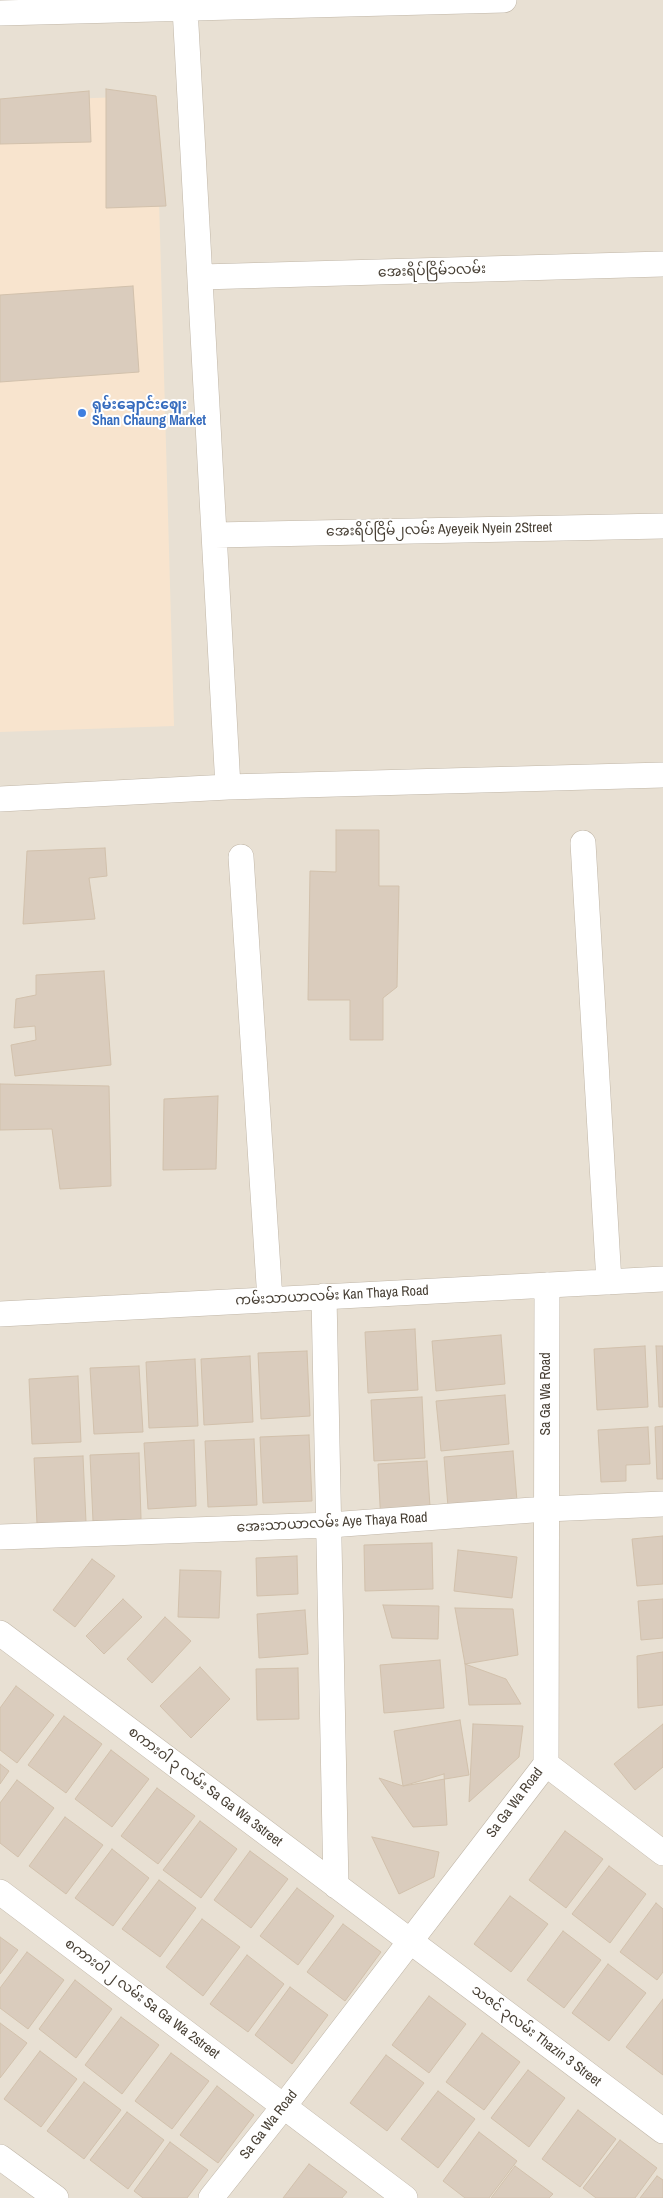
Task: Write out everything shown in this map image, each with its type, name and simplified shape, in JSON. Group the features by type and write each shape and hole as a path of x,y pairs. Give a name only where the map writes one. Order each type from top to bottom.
{"street":[{"path":"0,13 504,0"},
{"path":"185,8 228,787"},
{"name":"အေးရိပ်ငြိမ်၁လမ်း","path":"200,277 663,264"},
{"name":"အေးရိပ်ငြိမ်၂လမ်း Ayeyeik Nyein 2Street","path":"214,535 663,526"},
{"path":"0,798 228,787 663,775"},
{"path":"583,843 609,1282"},
{"path":"241,857 270,1300"},
{"name":"ကမ်းသာယာလမ်း Kan Thaya Road","path":"0,1314 663,1279"},
{"name":"Sa Ga Wa Road","path":"211,2198 284,2106 546,1764 547,1285"},
{"path":"324,1296 336,1886"},
{"name":"အေးသာယာလမ်း Aye Thaya Road","path":"0,1538 330,1525 546,1509 663,1504"},
{"name":"စကားဝါ ၃ လမ်း Sa Ga Wa 3street","path":"0,1633 410,1941"},
{"path":"546,1764 663,1853"},
{"name":"စကားဝါ ၂ လမ်း Sa Ga Wa 2street","path":"0,1892 405,2198"},
{"name":"သဇင် ၃လမ်း Thazin 3 Street","path":"410,1941 663,2131"},
{"path":"0,2157 56,2198"}],"shaded area":[{"path":"0,0 663,0 663,2198 0,2198"},
{"name":"ရှမ်းချောင်းဈေး Shan Chaung Market","path":"156,96 174,726 0,732 0,101"}],"building":[{"path":"106,89 156,96 166,206 106,208"},
{"path":"89,91 91,142 0,144 0,99"},
{"path":"133,286 139,372 0,382 0,295"},
{"path":"336,830 379,830 379,886 399,886 397,987 383,998 383,1040 350,1040 350,1000 308,1000 310,871 336,872"},
{"path":"105,848 107,876 89,878 95,919 23,924 27,851"},
{"path":"104,971 111,1065 15,1076 11,1045 36,1040 35,1026 14,1028 16,999 36,995 36,975"},
{"path":"0,1084 109,1086 111,1186 60,1189 52,1129 0,1130"},
{"path":"218,1096 216,1169 163,1170 164,1099"},
{"path":"415,1329 418,1390 368,1393 365,1332"},
{"path":"501,1335 505,1384 436,1391 432,1341"},
{"path":"645,1346 648,1407 597,1410 594,1349"},
{"path":"656,1346 663,1346 663,1407 659,1407"},
{"path":"307,1351 310,1416 261,1419 258,1353"},
{"path":"250,1356 253,1422 204,1425 201,1359"},
{"path":"195,1359 198,1426 149,1428 146,1362"},
{"path":"139,1366 143,1432 94,1434 90,1368"},
{"path":"78,1376 81,1442 32,1444 29,1379"},
{"path":"505,1395 509,1444 441,1451 436,1401"},
{"path":"422,1397 425,1458 374,1461 371,1400"},
{"path":"663,1426 663,1479 657,1479 655,1427"},
{"path":"648,1427 650,1464 626,1465 626,1481 601,1482 598,1430"},
{"path":"309,1435 312,1501 263,1503 260,1437"},
{"path":"254,1439 257,1505 208,1507 205,1441"},
{"path":"194,1440 196,1506 148,1509 144,1443"},
{"path":"513,1451 517,1501 448,1507 444,1457"},
{"path":"139,1453 141,1519 93,1521 90,1455"},
{"path":"83,1456 86,1522 37,1524 34,1458"},
{"path":"427,1461 431,1522 381,1525 378,1464"},
{"path":"663,1536 663,1584 637,1586 632,1539"},
{"path":"432,1543 433,1589 365,1591 364,1545"},
{"path":"458,1550 517,1557 512,1598 454,1591"},
{"path":"297,1556 298,1594 257,1596 256,1558"},
{"path":"92,1559 115,1576 75,1627 53,1610"},
{"path":"180,1570 221,1571 219,1618 178,1617"},
{"path":"123,1599 142,1617 104,1654 86,1636"},
{"path":"663,1599 663,1638 641,1640 638,1601"},
{"path":"383,1605 439,1606 438,1639 392,1638"},
{"path":"455,1608 513,1609 518,1655 465,1664"},
{"path":"305,1610 308,1654 259,1658 257,1614"},
{"path":"165,1617 191,1641 152,1683 127,1659"},
{"path":"663,1652 663,1705 638,1708 637,1656"},
{"path":"440,1660 444,1708 384,1713 380,1665"},
{"path":"465,1664 506,1679 521,1704 469,1705"},
{"path":"200,1667 230,1699 191,1738 160,1706"},
{"path":"298,1668 299,1719 257,1720 256,1669"},
{"path":"16,1686 54,1715 17,1763 0,1750 0,1708"},
{"path":"64,1716 102,1744 66,1793 28,1765"},
{"path":"460,1720 469,1775 403,1786 394,1731"},
{"path":"473,1724 523,1726 519,1757 469,1802"},
{"path":"663,1724 663,1767 635,1790 614,1764"},
{"path":"111,1750 149,1779 112,1827 75,1799"},
{"path":"0,1764 9,1771 0,1784"},
{"path":"444,1774 447,1825 413,1827 379,1778 403,1786"},
{"path":"17,1780 54,1808 18,1857 0,1843 0,1803"},
{"path":"157,1788 195,1816 158,1864 121,1836"},
{"path":"65,1817 103,1845 66,1894 29,1866"},
{"path":"200,1821 237,1849 201,1898 163,1870"},
{"path":"565,1831 603,1859 566,1908 529,1880"},
{"path":"372,1837 439,1852 434,1877 399,1894"},
{"path":"112,1849 149,1878 113,1926 75,1898"},
{"path":"250,1851 288,1879 251,1928 214,1900"},
{"path":"609,1866 646,1894 610,1943 572,1914"},
{"path":"159,1880 196,1908 160,1957 122,1929"},
{"path":"297,1888 334,1916 298,1965 260,1936"},
{"path":"510,1896 548,1924 511,1972 474,1944"},
{"path":"656,1903 663,1909 663,1972 657,1980 620,1952"},
{"path":"202,1919 240,1947 203,1996 166,1967"},
{"path":"343,1924 381,1952 345,2001 307,1972"},
{"path":"563,1931 601,1960 564,2008 527,1980"},
{"path":"0,1937 18,1950 0,1974"},
{"path":"27,1952 64,1980 28,2029 0,2008 0,1988"},
{"path":"247,1955 284,1984 248,2032 210,2004"},
{"path":"608,1964 646,1993 609,2041 572,2013"},
{"path":"75,1980 112,2009 76,2058 39,2029"},
{"path":"290,1987 328,2015 292,2064 255,2035"},
{"path":"429,1996 466,2024 429,2073 392,2045"},
{"path":"663,1999 663,2075 626,2047"},
{"path":"121,2017 159,2045 122,2094 85,2065"},
{"path":"0,2023 27,2043 0,2078"},
{"path":"482,2033 520,2062 484,2110 446,2082"},
{"path":"40,2051 77,2079 41,2127 4,2099"},
{"path":"171,2053 209,2081 172,2129 135,2101"},
{"path":"386,2055 424,2083 387,2131 350,2103"},
{"path":"528,2070 565,2098 529,2147 491,2118"},
{"path":"84,2082 121,2110 84,2159 47,2131"},
{"path":"217,2086 254,2115 218,2163 180,2135"},
{"path":"438,2091 475,2119 438,2168 401,2139"},
{"path":"578,2110 616,2139 580,2187 542,2159"},
{"path":"127,2112 164,2140 128,2189 90,2160"},
{"path":"479,2132 517,2161 489,2198 465,2198 443,2181"},
{"path":"620,2140 657,2168 635,2198 596,2198 583,2188"},
{"path":"170,2142 208,2170 187,2198 143,2198 134,2191"},
{"path":"309,2164 347,2192 342,2198 283,2198"},
{"path":"515,2166 553,2194 549,2198 491,2198"},
{"path":"657,2176 663,2180 663,2198 640,2198"}],"place":[{"name":"ရှမ်းချောင်းဈေး Shan Chaung Market","path":"82,413"}]}
